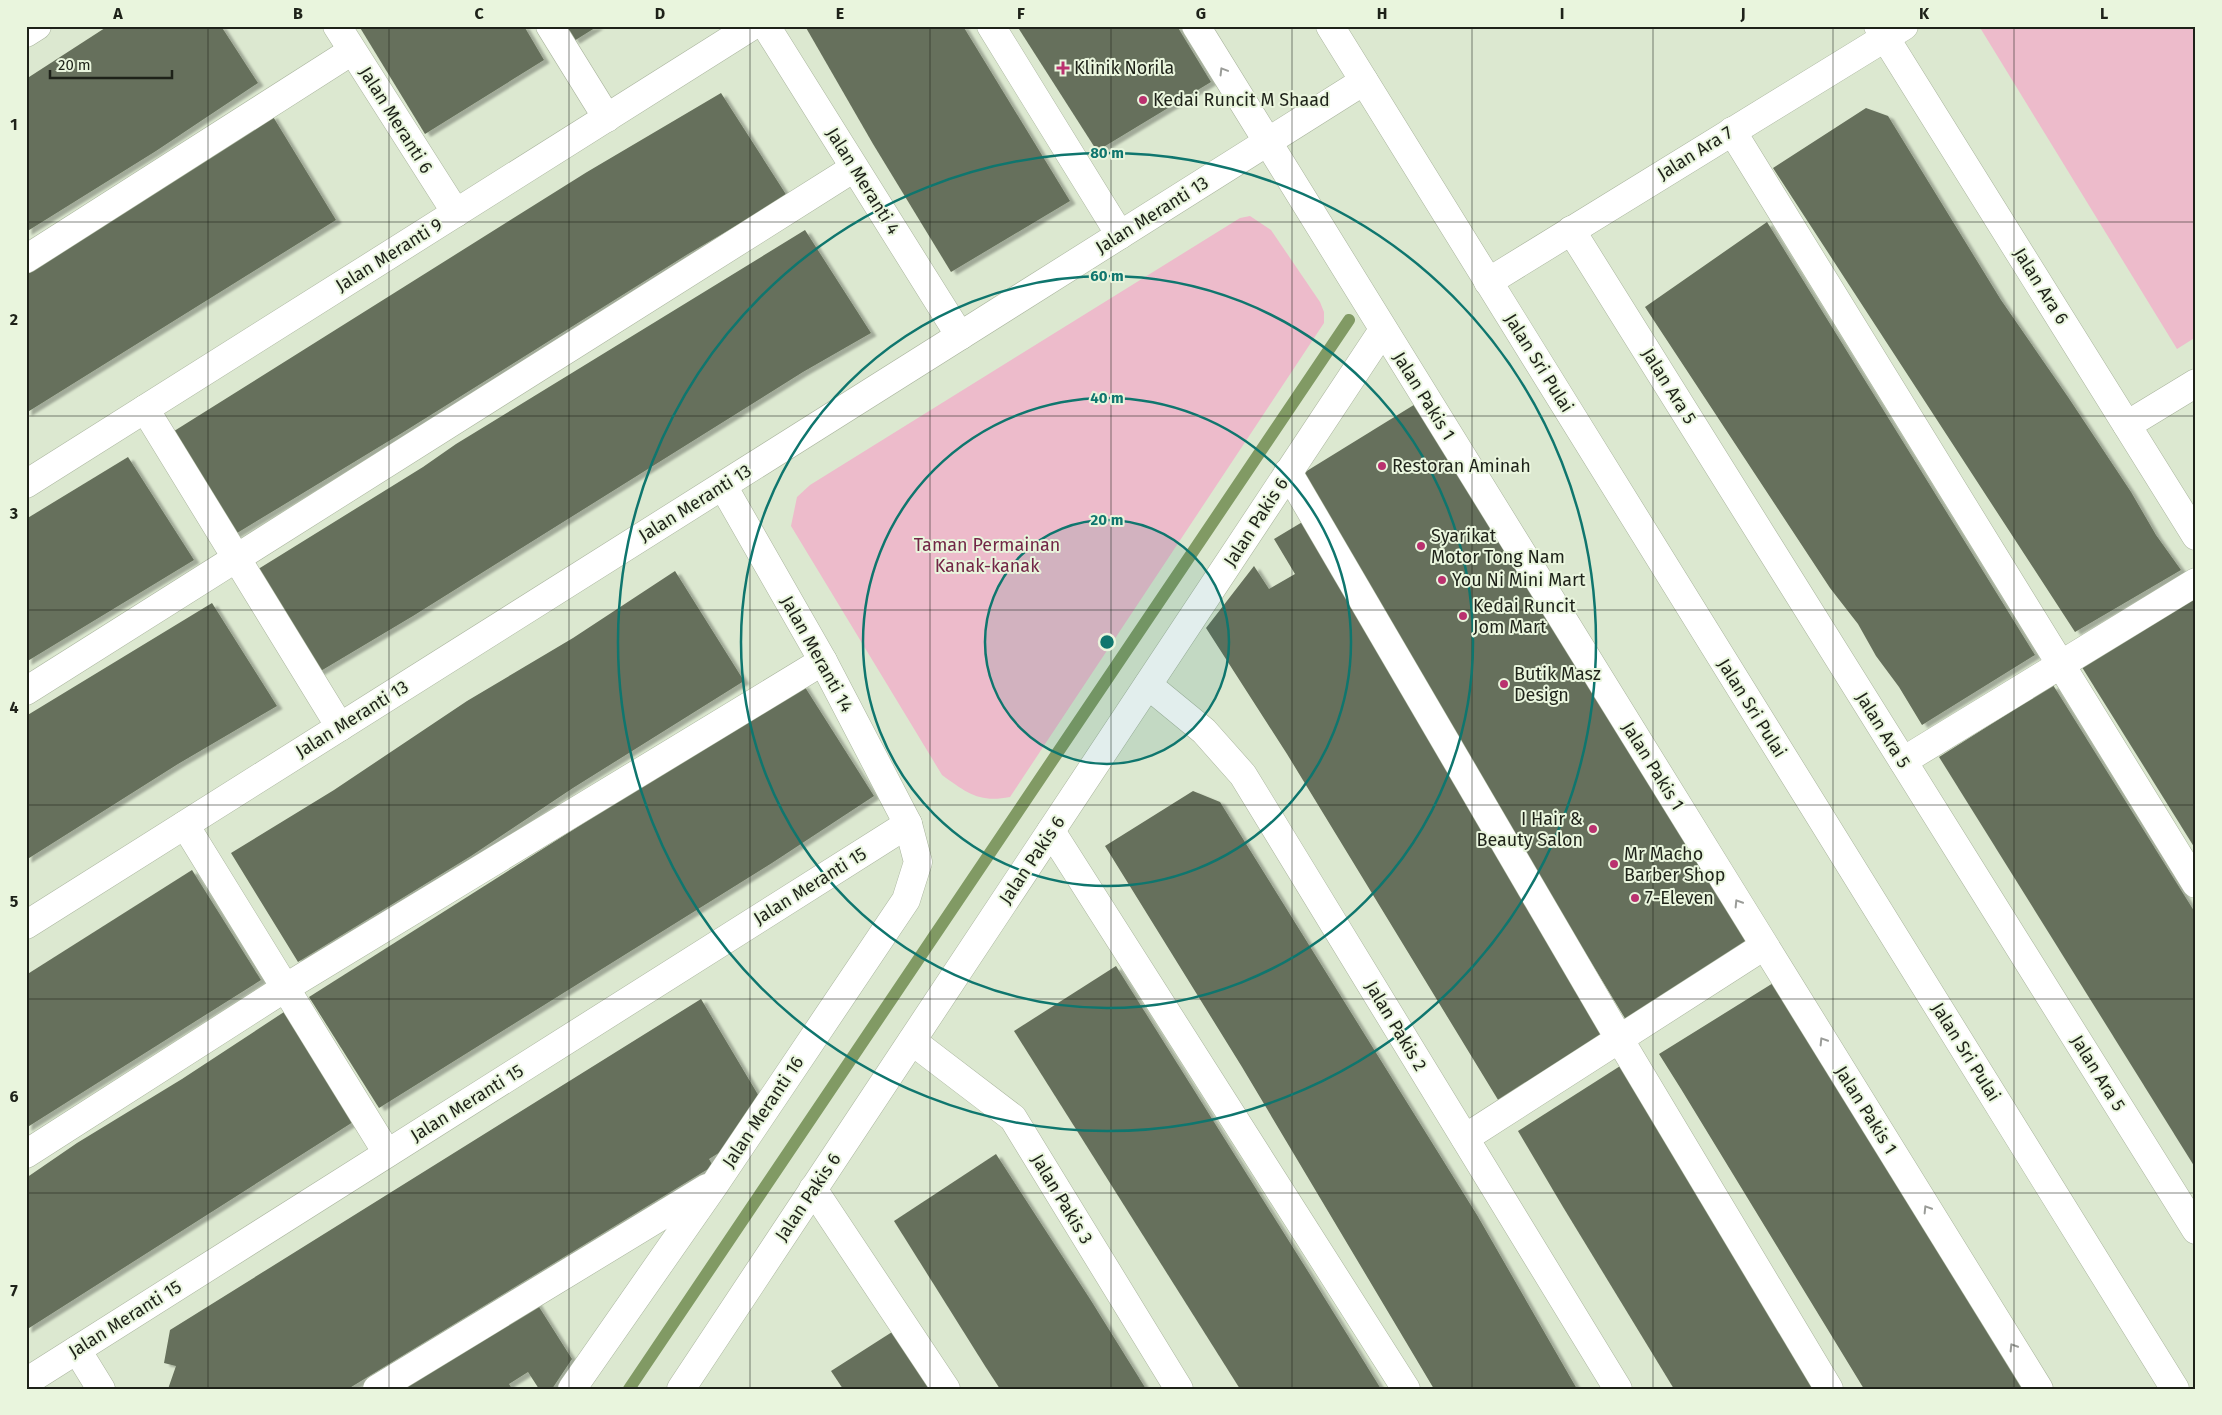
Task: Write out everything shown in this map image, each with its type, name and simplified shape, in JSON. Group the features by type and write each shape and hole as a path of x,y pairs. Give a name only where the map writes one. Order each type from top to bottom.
{"street":[{"path":"26,33 37,26"},
{"name":"Jalan Meranti 6","path":"337,26 456,213"},
{"path":"550,26 607,118"},
{"name":"Jalan Meranti 9","path":"26,484 752,26"},
{"name":"Jalan Meranti 4","path":"766,26 960,336"},
{"path":"991,26 1120,235"},
{"name":"Jalan Pakis 1","path":"1196,26 1266,143 2039,1389"},
{"name":"Jalan Sri Pulai","path":"1330,26 2175,1389"},
{"name":"Jalan Ara 7","path":"1488,282 1732,131 1889,30"},
{"name":"Jalan Ara 6","path":"1889,30 2196,536"},
{"path":"26,259 352,51"},
{"name":"Jalan Meranti 13","path":"26,925 1364,81"},
{"path":"1732,131 2059,665 2196,884"},
{"path":"26,691 854,168"},
{"name":"Jalan Ara 5","path":"1571,230 2196,1230"},
{"name":"Jalan Pakis 6","path":"689,1386 813,1189 1383,330"},
{"path":"2127,425 2196,383"},
{"path":"144,409 340,727"},
{"path":"1288,472 1620,1040 1829,1389"},
{"name":"Jalan Meranti 14","path":"723,486 822,661 908,824"},
{"path":"1903,761 2196,582"},
{"path":"26,1154 285,988 822,661"},
{"name":"Jalan Pakis 2","path":"1148,685 1204,731 1243,775 1618,1389"},
{"name":"Jalan Meranti 15","path":"26,1382 908,824"},
{"name":"Jalan Meranti 16","path":"572,1389 715,1184 906,900 918,862 908,824"},
{"path":"185,825 387,1153"},
{"path":"1051,831 1406,1389"},
{"path":"1465,1138 1764,946"},
{"name":"Jalan Pakis 3","path":"912,1041 1013,1118 1178,1389"},
{"path":"377,1389 715,1184"},
{"path":"813,1189 946,1389"},
{"path":"77,1350 102,1389"}],"green space":[{"path":"1979,26 2196,26 2196,337 2177,349"},
{"name":"Taman Permainan Kanak-kanak","path":"1250,216 1271,230 1320,302 1324,312 1324,323 1010,797 990,799 974,795 942,775 791,526 797,497 810,485 1240,218"}],"building":[{"path":"108,26 221,26 258,83 156,151 26,232 26,79"},
{"path":"359,26 524,26 544,60 425,134"},
{"path":"565,26 598,26 574,41"},
{"path":"805,26 963,26 1070,201 951,272 873,144"},
{"path":"1017,26 1177,26 1211,82 1097,151"},
{"path":"721,93 787,196 688,254 402,433 224,541 163,438 587,172"},
{"path":"1866,108 1888,116 2001,300 2068,397 2131,492 2156,535 2181,570 2075,632 1773,168"},
{"path":"272,115 336,220 26,413 26,270"},
{"path":"1767,222 2035,655 1922,725 1899,687 1876,656 1858,624 1830,588 1645,307"},
{"path":"805,230 871,333 803,372 413,616 309,678 247,576 423,467 456,444"},
{"path":"1417,403 1750,947 1629,1025 1297,477"},
{"path":"128,457 194,560 26,662 26,519"},
{"path":"1309,518 1615,1038 1503,1108 1287,754 1206,628 1254,566 1269,589 1295,574 1274,539"},
{"path":"675,571 744,681 573,788 471,856 298,962 231,853 334,790 467,701 573,638"},
{"path":"2196,594 2196,850 2080,664"},
{"path":"212,603 277,706 178,764 26,860 26,716"},
{"path":"803,684 874,796 772,863 379,1108 309,997"},
{"path":"2053,685 2196,914 2196,1169 1939,757"},
{"path":"1193,791 1220,802 1477,1215 1577,1389 1434,1389 1242,1067 1105,846"},
{"path":"192,870 261,980 26,1128 26,975"},
{"path":"1116,966 1381,1389 1240,1389 1014,1031"},
{"path":"1783,977 2033,1389 1864,1389 1659,1054"},
{"path":"701,999 763,1103 743,1138 709,1159 713,1166 348,1389 168,1389 176,1366 164,1363 170,1330"},
{"path":"284,1012 353,1122 26,1330 26,1178 77,1143 182,1079"},
{"path":"1628,1061 1823,1389 1674,1389 1563,1207 1518,1131"},
{"path":"996,1154 1146,1389 1000,1389 985,1366 894,1221"},
{"path":"534,1299 572,1359 552,1389 539,1389 528,1372 509,1384 512,1389 387,1389"},
{"path":"903,1325 942,1389 843,1389 831,1371"}],"waterway":[{"path":"629,1389 1349,320"}],"place":[{"name":"Klinik Norila","path":"1063,68"},
{"name":"Kedai Runcit M Shaad","path":"1143,100"},
{"name":"Restoran Aminah","path":"1382,466"},
{"name":"Syarikat Motor Tong Nam","path":"1421,546"},
{"name":"You Ni Mini Mart","path":"1442,580"},
{"name":"Kedai Runcit Jom Mart","path":"1463,616"},
{"name":"Butik Masz Design","path":"1504,684"},
{"name":"I Hair & Beauty Salon","path":"1593,829"},
{"name":"Mr Macho Barber Shop","path":"1614,864"},
{"name":"7-Eleven","path":"1635,898"}]}
